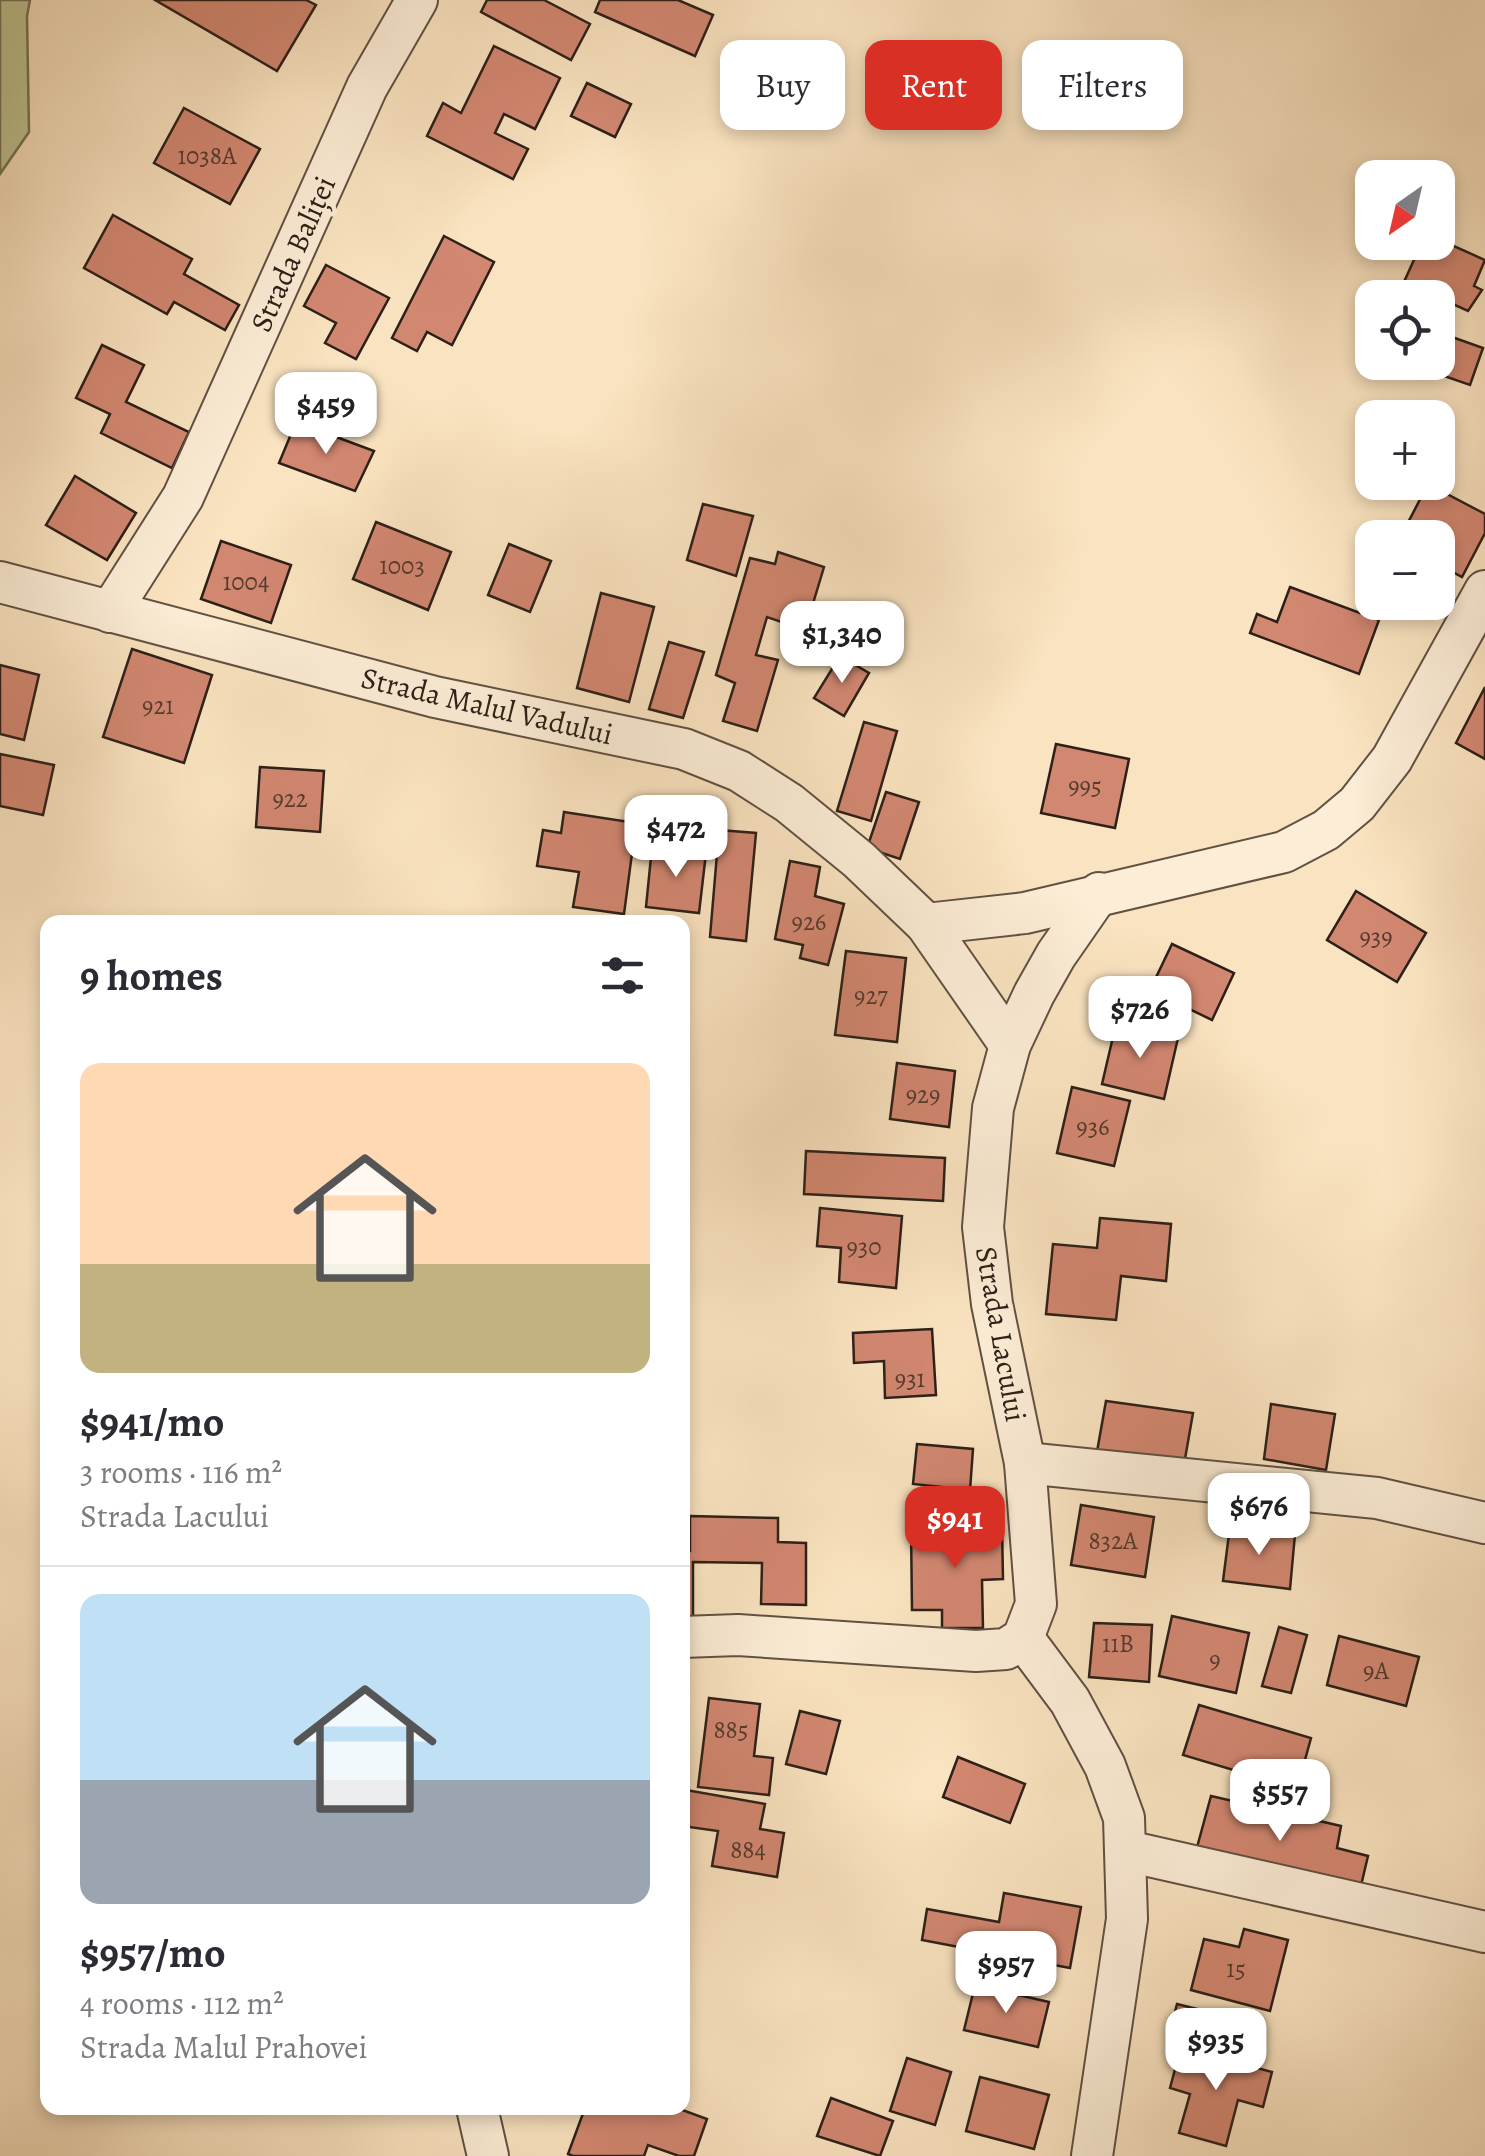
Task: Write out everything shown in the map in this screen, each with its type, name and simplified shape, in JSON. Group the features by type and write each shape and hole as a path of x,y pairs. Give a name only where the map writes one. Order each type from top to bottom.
{"street":[{"name":"Strada Baliței","path":"110,612 184,498 366,87 417,0"},
{"name":"Strada Malul Vadului","path":"0,582 435,697 684,749 739,771 789,803 859,860 926,924 1010,1045"},
{"path":"926,924 981,921 1284,852 1326,830 1358,804 1392,759 1485,591"},
{"name":"Strada Lacului","path":"1022,1638 1036,1604 1025,1463 992,1304 983,1227 994,1108 1010,1045 1056,955 1099,894"},
{"path":"1025,1463 1377,1498 1485,1523"},
{"path":"690,1637 738,1635 976,1651 1006,1649 1022,1638 1070,1701 1105,1766 1124,1818 1125,1937 1092,2156"},
{"path":"1127,1850 1485,1932"},
{"path":"479,2115 488,2156"}],"green space":[{"path":"0,0 30,0 29,132 0,174"}],"building":[{"path":"155,0 306,0 316,5 277,71"},
{"path":"487,0 544,0 590,24 571,60 481,12"},
{"path":"600,0 678,0 713,15 695,56 595,12"},
{"path":"494,46 560,78 535,129 504,114 495,133 528,149 513,179 427,136 443,103 461,113"},
{"path":"587,83 631,104 615,137 571,116"},
{"path":"184,108 260,149 230,204 154,163"},
{"path":"113,215 192,259 184,274 239,305 225,330 174,302 167,314 84,268"},
{"path":"444,236 494,262 452,345 427,332 417,351 392,338"},
{"path":"1455,247 1485,260 1474,286 1482,290 1468,311 1455,305 1455,280 1405,280 1414,260 1455,260"},
{"path":"326,265 389,298 356,359 325,343 336,323 304,306"},
{"path":"1455,338 1483,348 1470,385 1455,380"},
{"path":"102,345 144,365 126,402 189,432 172,468 101,433 110,414 76,398"},
{"path":"296,422 374,451 355,491 279,463"},
{"path":"75,476 136,513 107,560 46,525"},
{"path":"1455,498 1485,514 1485,533 1462,577 1455,573 1455,520 1409,520 1420,500"},
{"path":"703,504 753,516 736,576 687,560"},
{"path":"376,522 451,552 428,610 353,579"},
{"path":"221,541 291,565 271,623 201,599"},
{"path":"509,544 551,561 530,612 488,595"},
{"path":"778,552 824,567 805,630 767,617 756,655 778,660 757,731 723,721 735,683 716,675 750,558 775,564"},
{"path":"1290,587 1355,611 1355,620 1379,620 1359,674 1250,633 1257,614 1277,622"},
{"path":"601,593 654,607 629,702 577,688"},
{"path":"669,642 704,652 683,718 649,709"},
{"path":"132,649 212,675 184,763 103,737"},
{"path":"840,656 869,673 844,716 814,698"},
{"path":"0,665 39,675 24,740 0,734"},
{"path":"1485,687 1485,759 1456,743"},
{"path":"864,722 897,731 871,821 837,811"},
{"path":"1056,744 1129,759 1115,828 1041,813"},
{"path":"0,754 54,765 43,815 0,806"},
{"path":"260,767 324,771 320,832 256,827"},
{"path":"886,792 919,802 900,859 867,848"},
{"path":"564,812 636,823 624,914 573,907 579,872 537,866 543,830 561,833"},
{"path":"719,830 756,833 746,941 710,937"},
{"path":"652,847 706,853 699,913 646,907"},
{"path":"790,861 820,867 815,896 844,904 828,965 800,958 803,945 775,939"},
{"path":"1356,891 1426,933 1397,982 1327,940"},
{"path":"1172,944 1234,973 1212,1020 1150,990"},
{"path":"846,951 906,958 897,1042 835,1035"},
{"path":"1116,1024 1178,1038 1164,1099 1102,1084"},
{"path":"897,1063 955,1071 949,1127 890,1119"},
{"path":"1072,1087 1130,1101 1114,1166 1057,1153"},
{"path":"806,1151 945,1158 943,1201 804,1194"},
{"path":"820,1208 902,1216 896,1288 839,1282 841,1248 817,1246"},
{"path":"1100,1218 1171,1224 1166,1281 1121,1276 1116,1320 1046,1314 1053,1244 1097,1248"},
{"path":"932,1329 936,1395 885,1398 884,1361 854,1363 853,1333"},
{"path":"1106,1401 1193,1413 1182,1476 1095,1463"},
{"path":"1271,1404 1335,1414 1326,1470 1264,1459"},
{"path":"917,1444 973,1449 970,1490 913,1484"},
{"path":"1081,1505 1154,1517 1145,1577 1071,1565"},
{"path":"690,1516 778,1518 778,1542 806,1543 806,1605 761,1604 762,1563 693,1562 690,1620"},
{"path":"1002,1526 1003,1579 982,1580 983,1628 942,1628 942,1610 912,1610 911,1527"},
{"path":"1230,1526 1295,1534 1290,1589 1223,1581"},
{"path":"1172,1616 1249,1633 1236,1693 1159,1676"},
{"path":"1094,1623 1152,1625 1149,1682 1089,1677"},
{"path":"1279,1627 1307,1635 1291,1693 1262,1686"},
{"path":"1339,1636 1419,1657 1406,1706 1327,1685"},
{"path":"709,1698 760,1704 754,1756 773,1758 769,1795 698,1787"},
{"path":"1199,1705 1311,1738 1297,1789 1183,1755"},
{"path":"800,1711 840,1721 826,1774 786,1764"},
{"path":"958,1757 1025,1784 1010,1823 943,1797"},
{"path":"690,1791 765,1804 760,1829 784,1833 777,1877 712,1866 718,1831 690,1827"},
{"path":"1211,1796 1341,1826 1337,1848 1368,1856 1359,1894 1196,1851"},
{"path":"1004,1893 1081,1907 1070,1968 922,1940 927,1909 999,1922"},
{"path":"1244,1929 1288,1940 1270,2011 1191,1990 1204,1939 1239,1947"},
{"path":"975,1985 1049,2002 1038,2047 964,2030"},
{"path":"1177,2004 1237,2019 1235,2026 1261,2033 1256,2053 1234,2047 1233,2053 1193,2043 1196,2034 1171,2027"},
{"path":"1181,2047 1272,2072 1263,2107 1238,2100 1226,2146 1179,2133 1190,2094 1170,2088"},
{"path":"907,2058 951,2072 935,2125 890,2111"},
{"path":"980,2077 1049,2095 1034,2149 966,2131"},
{"path":"831,2098 893,2121 880,2156 817,2136"},
{"path":"690,2113 707,2119 694,2156 679,2156 648,2145 644,2156 568,2154 582,2115"}]}
